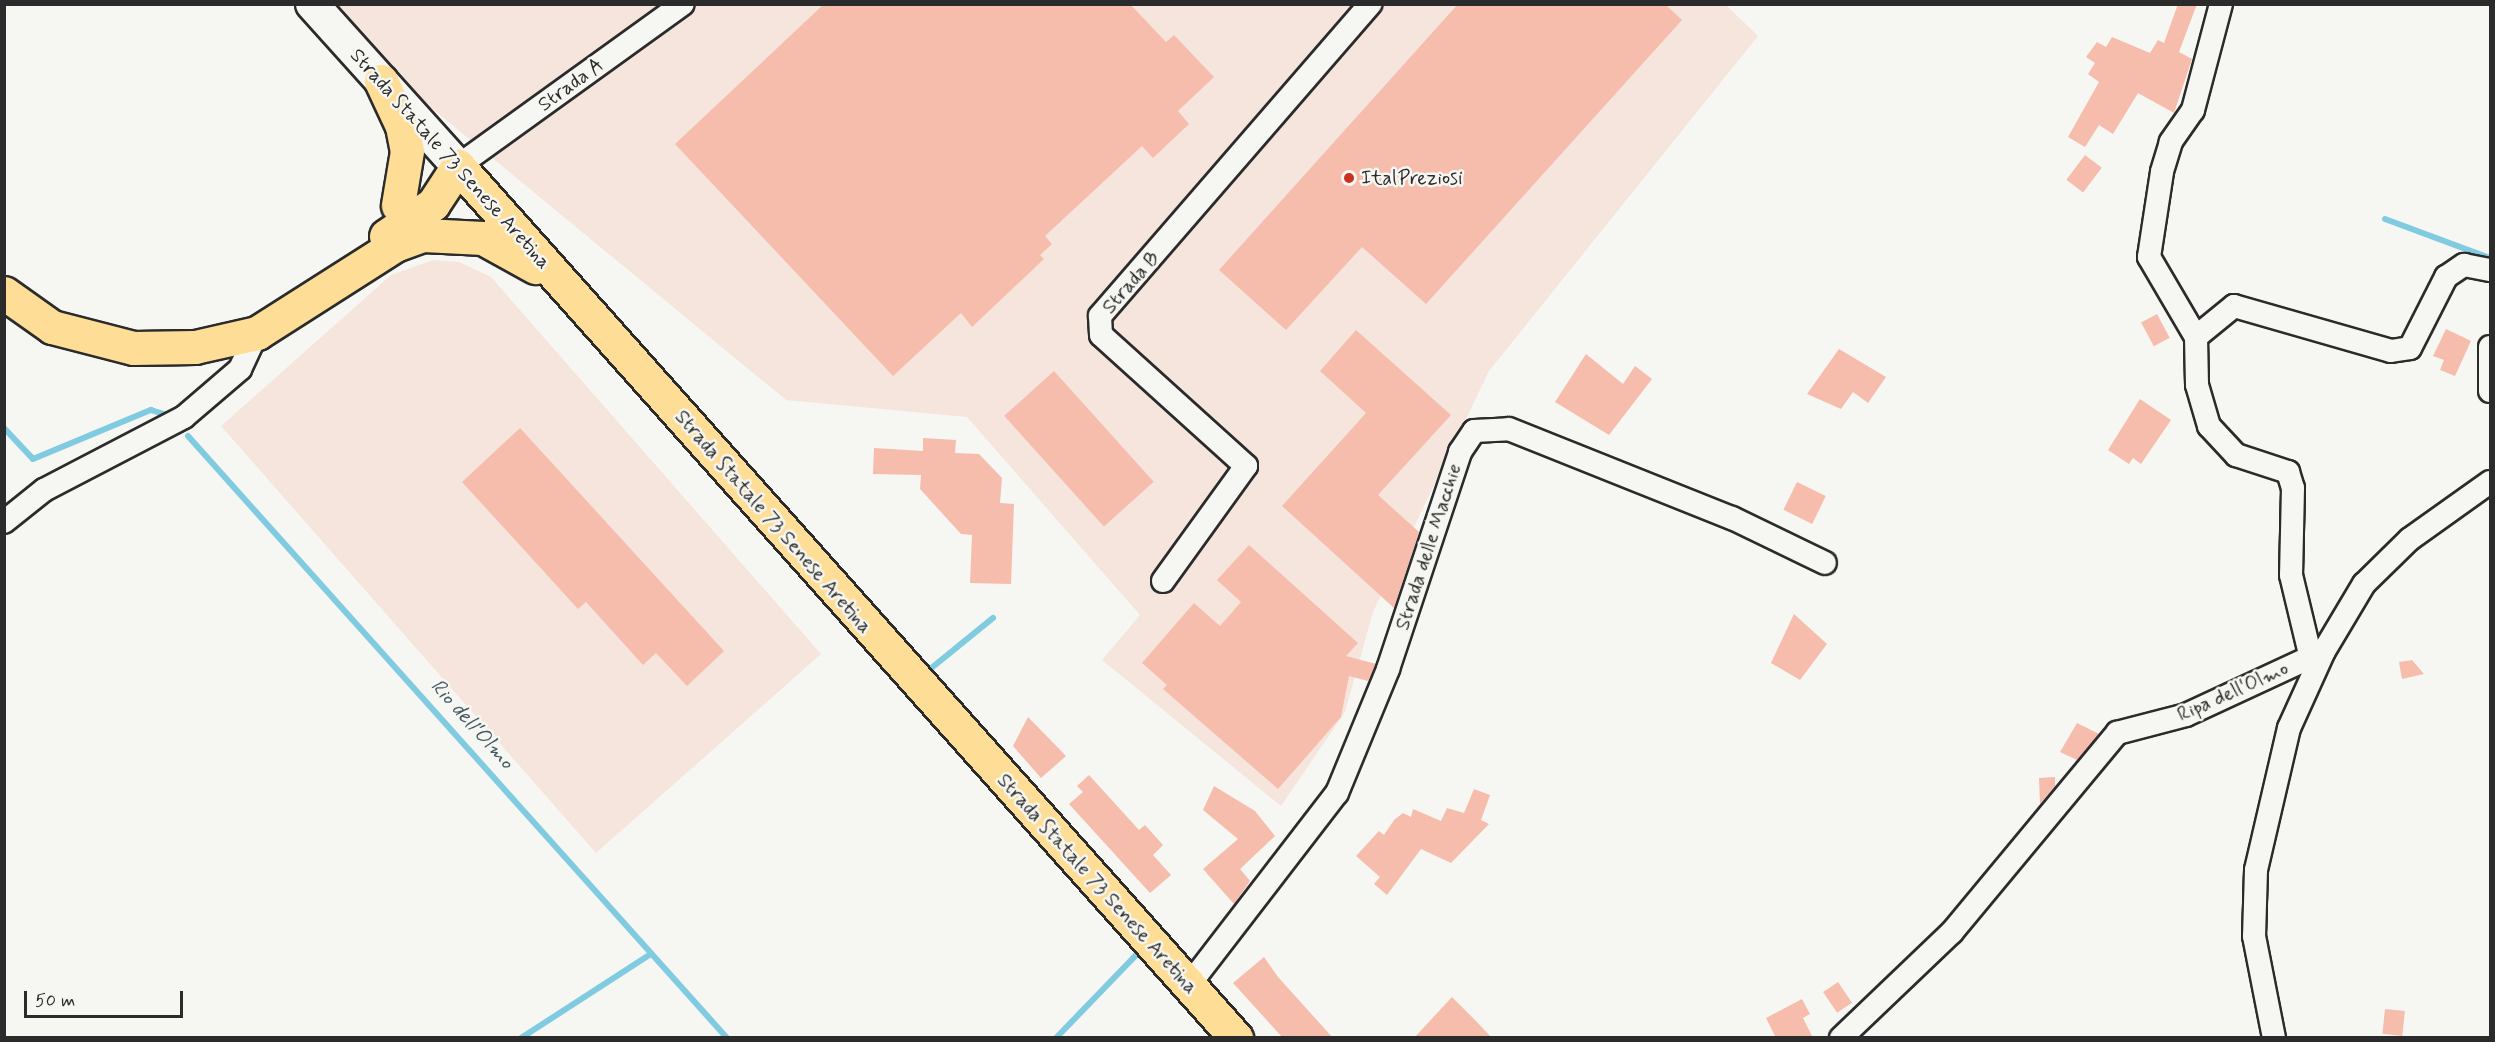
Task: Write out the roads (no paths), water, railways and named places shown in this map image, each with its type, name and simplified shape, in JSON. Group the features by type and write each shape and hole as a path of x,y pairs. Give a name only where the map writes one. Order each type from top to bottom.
{"main road":[{"name":"Strada Statale 73 Senese Aretina","path":"312,4 592,318 933,687 1236,1038"},
{"path":"381,81 402,126 407,151 398,205"},
{"path":"370,245 398,205 418,183 458,166"},
{"path":"323,289 370,245 433,204 458,166"},
{"path":"4,293 52,327 133,348 195,347 257,333 395,245 449,232 510,249 592,318"}],"street":[{"name":"Strada A","path":"458,166 683,4"},
{"name":"Strada B","path":"1163,581 1246,466 1101,335 1100,316 1370,4"},
{"path":"2221,4 2193,110 2171,142 2162,172 2149,257 2196,337 2197,385 2208,426 2236,455 2288,472 2293,488 2291,575 2317,654"},
{"path":"2196,337 2234,306 2391,351 2410,348 2446,277 2464,266 2490,270"},
{"path":"4,522 44,490 184,417 240,369 257,333"},
{"path":"2490,347 2490,391"},
{"name":"Strada delle Macchie","path":"1189,985 1337,793 1388,669 1460,452 1474,431 1509,429 1732,518 1825,563"},
{"path":"2317,654 2364,584 2427,526 2490,482"},
{"name":"Ripa dell'Olmo","path":"1841,1038 1952,932 2116,733 2186,715 2317,654"},
{"name":"Ripa dell'Olmo","path":"2274,1038 2254,936 2256,870 2289,728 2317,654"}],"waterway":[{"path":"2385,219 2490,258"},
{"name":"Rio dell'Olmo","path":"4,428 33,459 151,410 170,416"},
{"name":"Rio dell'Olmo","path":"188,436 727,1038"},
{"path":"924,674 993,618"},
{"path":"1056,1038 1144,947"},
{"path":"521,1038 651,954"}],"place":[{"name":"ItalPreziosi","path":"1349,178"}]}
